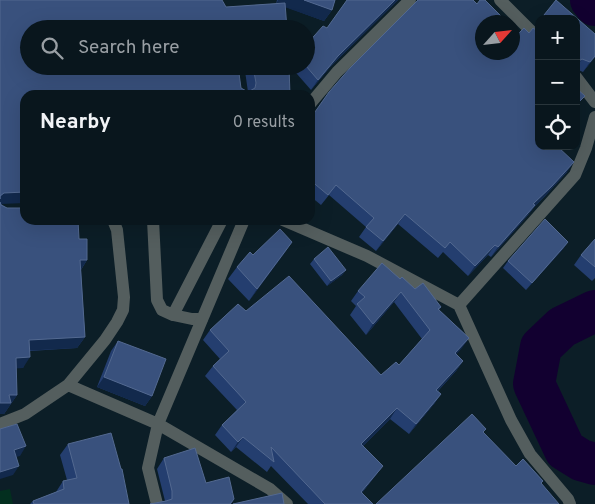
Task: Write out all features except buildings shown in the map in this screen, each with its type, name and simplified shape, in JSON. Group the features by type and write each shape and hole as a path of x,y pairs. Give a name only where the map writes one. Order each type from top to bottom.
{"street":[{"path":"315,98 337,72 410,0"},
{"path":"500,0 535,35"},
{"path":"580,82 595,102"},
{"path":"459,305 575,175 586,148 595,117"},
{"path":"0,424 25,414 68,385 105,340 123,310 124,298 117,230 114,225"},
{"path":"153,225 157,300 162,310 173,315 202,319"},
{"path":"173,315 219,225"},
{"path":"157,504 148,468 158,424 242,225"},
{"path":"295,225 367,256 459,305 511,420 530,454 568,499 570,504"},
{"path":"68,385 158,424 270,489 288,504"}],"green space":[{"path":"10,489 13,504 0,504 0,491"}],"waterway":[{"path":"591,0 595,5"},
{"path":"595,311 562,327 541,347 534,384 565,450 581,460 595,464"}]}
